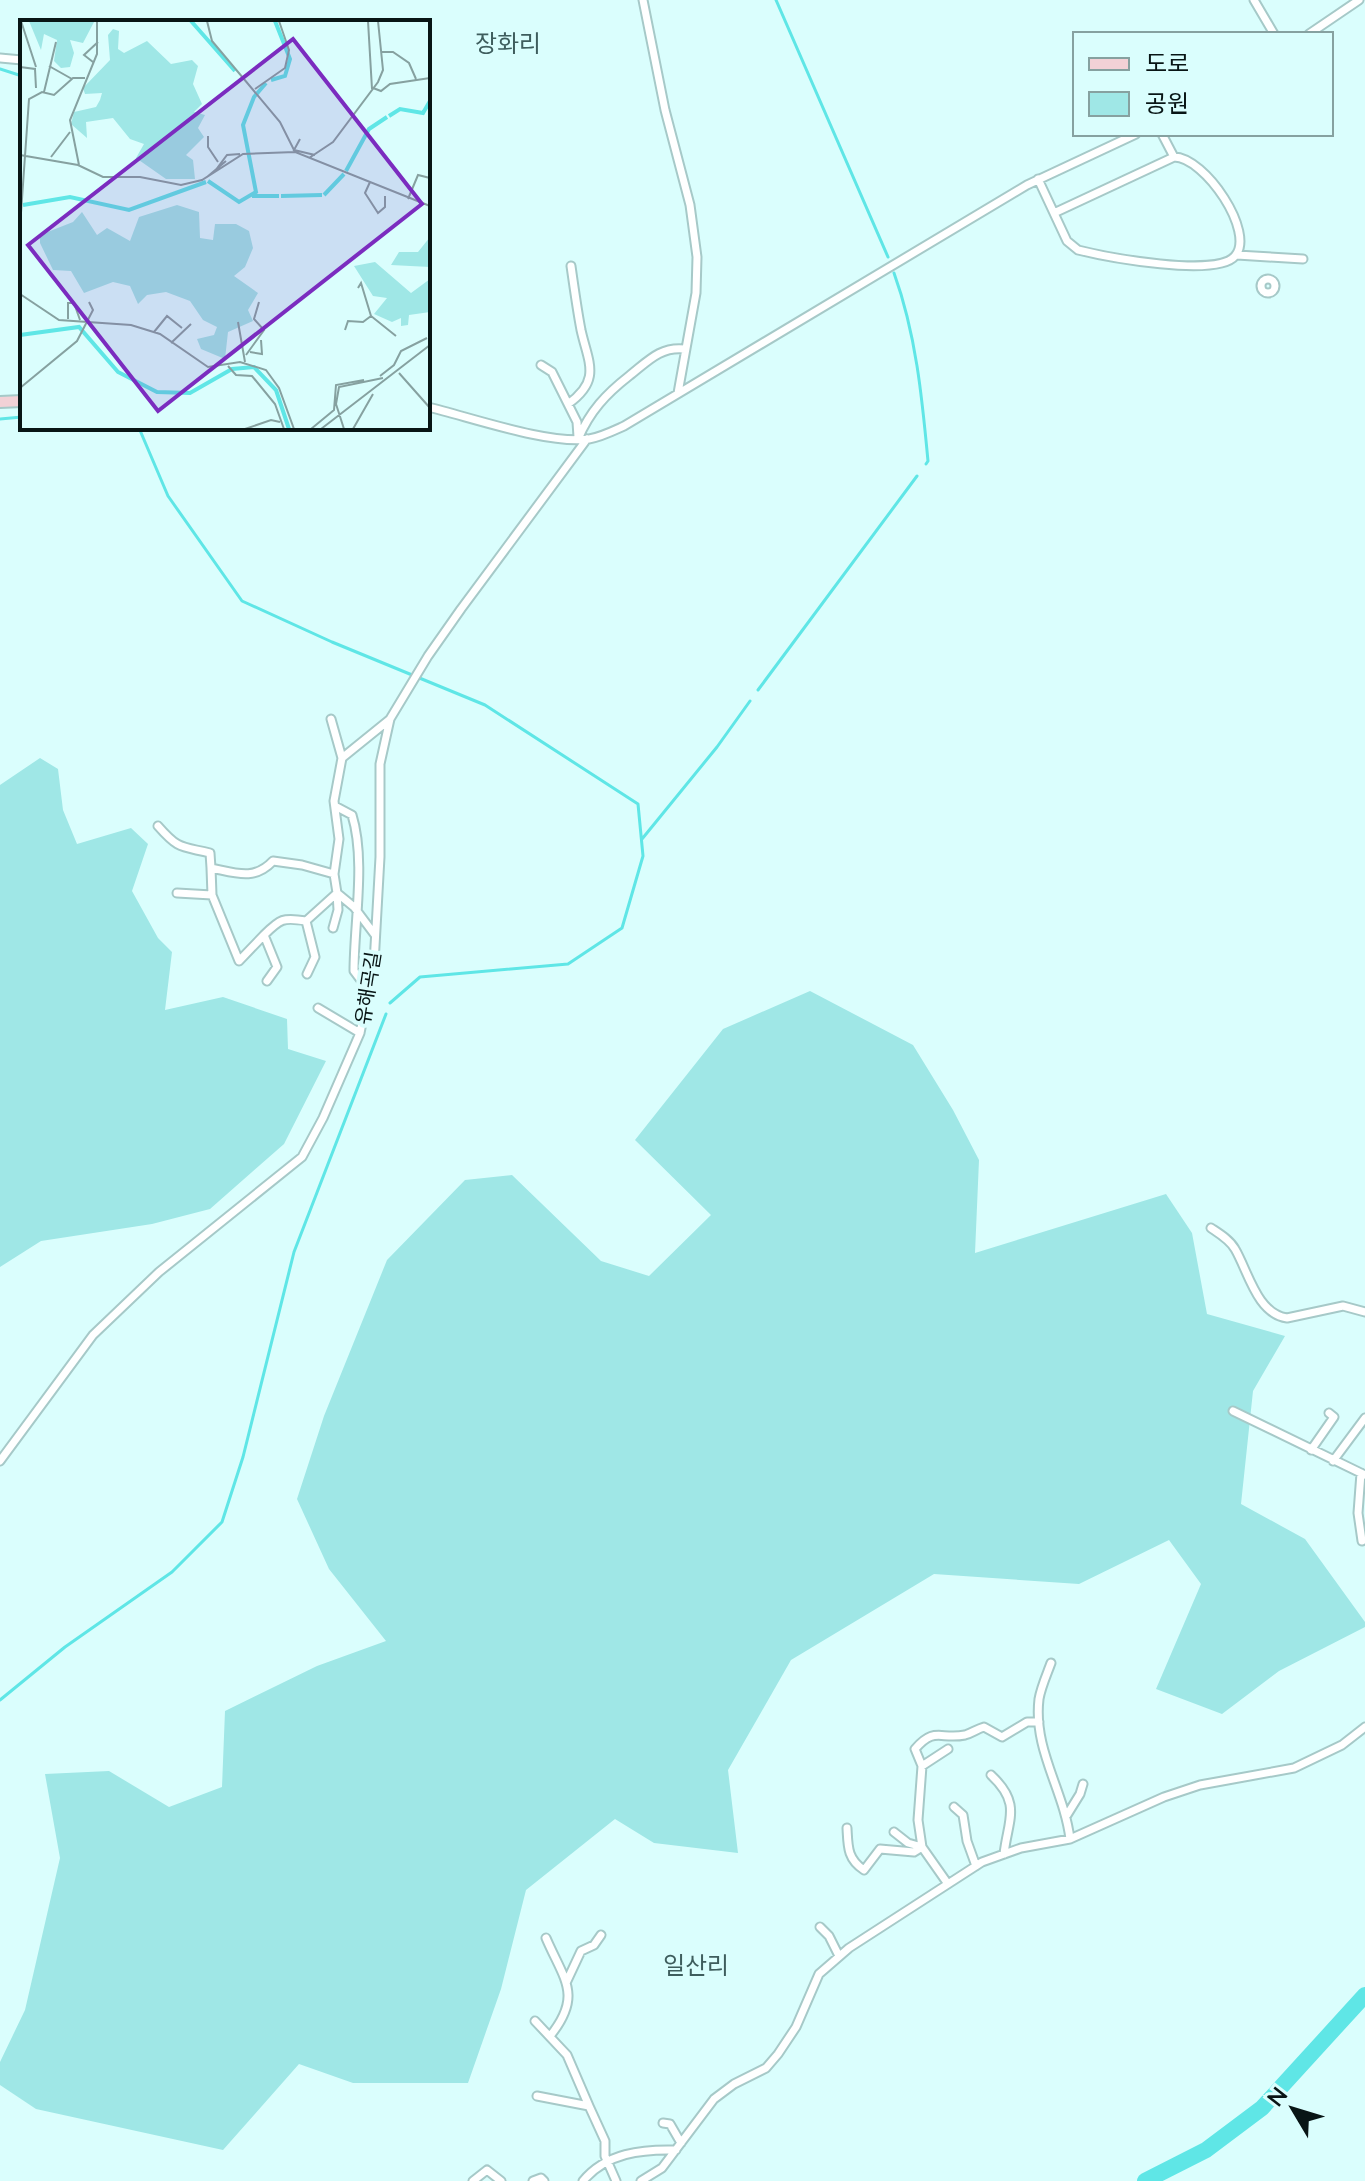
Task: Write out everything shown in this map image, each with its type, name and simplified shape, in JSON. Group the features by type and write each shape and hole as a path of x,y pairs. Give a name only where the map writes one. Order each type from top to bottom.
{"street":[{"path":"643,0 665,110 690,205 697,257 696,293 678,393"},
{"path":"1254,0 1273,32"},
{"path":"1312,32 1359,0"},
{"path":"0,58 20,60"},
{"path":"430,408 551,438 587,439 624,426 1038,179 1132,136"},
{"path":"1163,136 1174,157"},
{"path":"1054,213 1174,157 1181,157 1196,164 1228,202 1237,229 1237,255"},
{"path":"1038,179 1070,244 1088,252 1190,266 1216,265 1237,255 1303,259"},
{"path":"1269,279 1271,258"},
{"path":"568,404 584,391 591,363 582,334 571,266"},
{"path":"578,439 598,403 617,384 653,356 678,348 685,349"},
{"path":"541,365 552,372 577,422 578,439"},
{"path":"0,402 20,401"},
{"name":"유해곡길","path":"0,1461 93,1335 159,1272 302,1157 323,1118 360,1033 369,991 380,857 380,764 390,719 428,656 587,439"},
{"path":"331,719 342,758 335,806 339,839 334,874 338,910 333,928"},
{"path":"342,758 390,719"},
{"path":"335,806 352,815 357,832 358,913 354,971 369,991"},
{"path":"158,826 173,843 184,849 210,853 212,895 239,961 278,921 289,918 306,921"},
{"path":"211,868 245,875 264,871 273,861 334,874"},
{"path":"177,893 212,895"},
{"path":"337,893 375,935"},
{"path":"306,921 337,893"},
{"path":"306,921 315,957 307,974"},
{"path":"264,935 277,967 267,981"},
{"path":"318,1008 360,1033"},
{"path":"1211,1228 1233,1245 1251,1286 1279,1316 1287,1318 1343,1306 1365,1312"},
{"path":"1233,1411 1363,1474 1358,1505 1362,1541"},
{"path":"1311,1450 1334,1417 1329,1413"},
{"path":"1333,1461 1365,1418"},
{"path":"1051,1663 1039,1697 1039,1738 1045,1762 1067,1815 1070,1839"},
{"path":"948,1884 922,1847 918,1820 922,1766 915,1749 933,1733 968,1734 984,1727 1002,1737 1027,1722 1039,1722"},
{"path":"641,2181 662,2168 714,2099 734,2084 766,2068 796,2027 819,1974 839,1956 976,1866 1021,1848 1070,1839 1164,1797 1200,1785 1294,1768 1342,1745 1365,1727"},
{"path":"922,1766 948,1749"},
{"path":"991,1775 1000,1784 1012,1809 1004,1854"},
{"path":"1067,1815 1083,1784"},
{"path":"954,1807 963,1815 967,1841 976,1866"},
{"path":"847,1828 848,1850 853,1863 864,1870 880,1849 914,1852 922,1847"},
{"path":"894,1832 908,1843 922,1847"},
{"path":"820,1927 829,1936 839,1956"},
{"path":"566,1983 581,1951 594,1945 601,1935"},
{"path":"546,1938 570,1990 563,2020 550,2036"},
{"path":"535,2021 573,2066 605,2141 607,2160 616,2181"},
{"path":"537,2096 589,2106"},
{"path":"663,2123 670,2124 679,2147"},
{"path":"583,2181 607,2160 650,2149 679,2147"},
{"path":"473,2181 487,2170 501,2181"},
{"path":"533,2181 541,2178 544,2181"}],"green space":[{"path":"40,758 58,769 63,810 77,844 131,828 148,844 132,891 158,938 172,952 165,1010 223,997 287,1019 288,1049 326,1061 284,1144 210,1209 152,1224 41,1241 0,1267 0,785"},
{"path":"810,991 913,1045 979,1160 975,1253 1166,1194 1192,1233 1207,1314 1285,1336 1253,1391 1241,1504 1305,1539 1365,1622 1365,1627 1279,1671 1222,1714 1156,1689 1201,1584 1169,1540 1079,1584 934,1574 791,1660 728,1770 738,1853 654,1843 615,1819 526,1890 501,1989 468,2083 353,2083 299,2064 223,2150 36,2109 0,2085 0,2062 25,2010 60,1858 45,1774 109,1771 169,1807 222,1787 225,1711 317,1666 386,1641 329,1569 297,1499 324,1416 387,1260 465,1180 512,1175 601,1261 649,1276 711,1215 635,1140 723,1029"}],"waterway":[{"path":"776,0 888,257"},
{"path":"0,69 20,75"},
{"path":"894,273 908,319 917,366 926,464"},
{"path":"0,419 20,417"},
{"path":"140,430 168,496 242,601 485,705 638,804 643,856 622,928 568,964 420,977 390,1003"},
{"path":"758,690 917,476"},
{"path":"642,839 750,701"},
{"path":"0,1700 65,1647 172,1572 222,1522 243,1457 294,1252 386,1014"},
{"path":"1145,2181 1206,2150 1262,2108 1365,1995"}],"district":[{"name":"장화리","path":"508,42"},
{"name":"일산리","path":"696,1964"}]}
